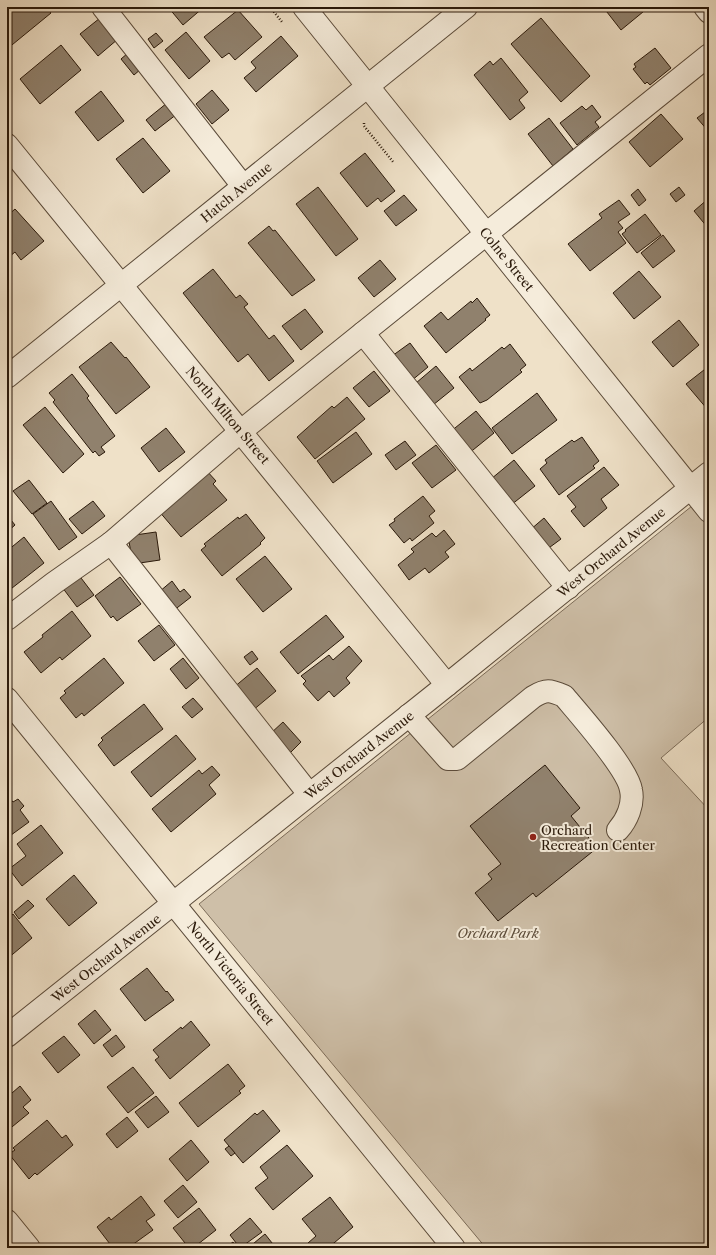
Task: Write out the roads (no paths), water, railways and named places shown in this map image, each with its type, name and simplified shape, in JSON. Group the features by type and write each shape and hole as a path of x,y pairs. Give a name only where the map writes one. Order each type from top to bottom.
{"street":[{"path":"103,7 243,186"},
{"name":"Colne Street","path":"304,7 709,511"},
{"name":"Hatch Avenue","path":"7,377 466,7"},
{"path":"705,7 709,12"},
{"path":"7,619 54,583 111,543 241,431 486,233 709,56"},
{"name":"North Milton Street","path":"7,145 120,286 241,431 447,685"},
{"path":"363,333 568,588"},
{"name":"West Orchard Avenue","path":"7,1036 568,588 709,472"},
{"path":"111,543 309,794"},
{"path":"409,715 448,759 457,759 543,691 554,692 564,696 622,770 631,790 630,806 626,819 618,830"},
{"name":"North Victoria Street","path":"7,699 175,903 454,1248"},
{"path":"7,1221 29,1248"}],"place":[{"name":"Orchard Recreation Center","path":"533,837"}],"park label":[{"name":"Orchard Park","path":"498,933"}]}
